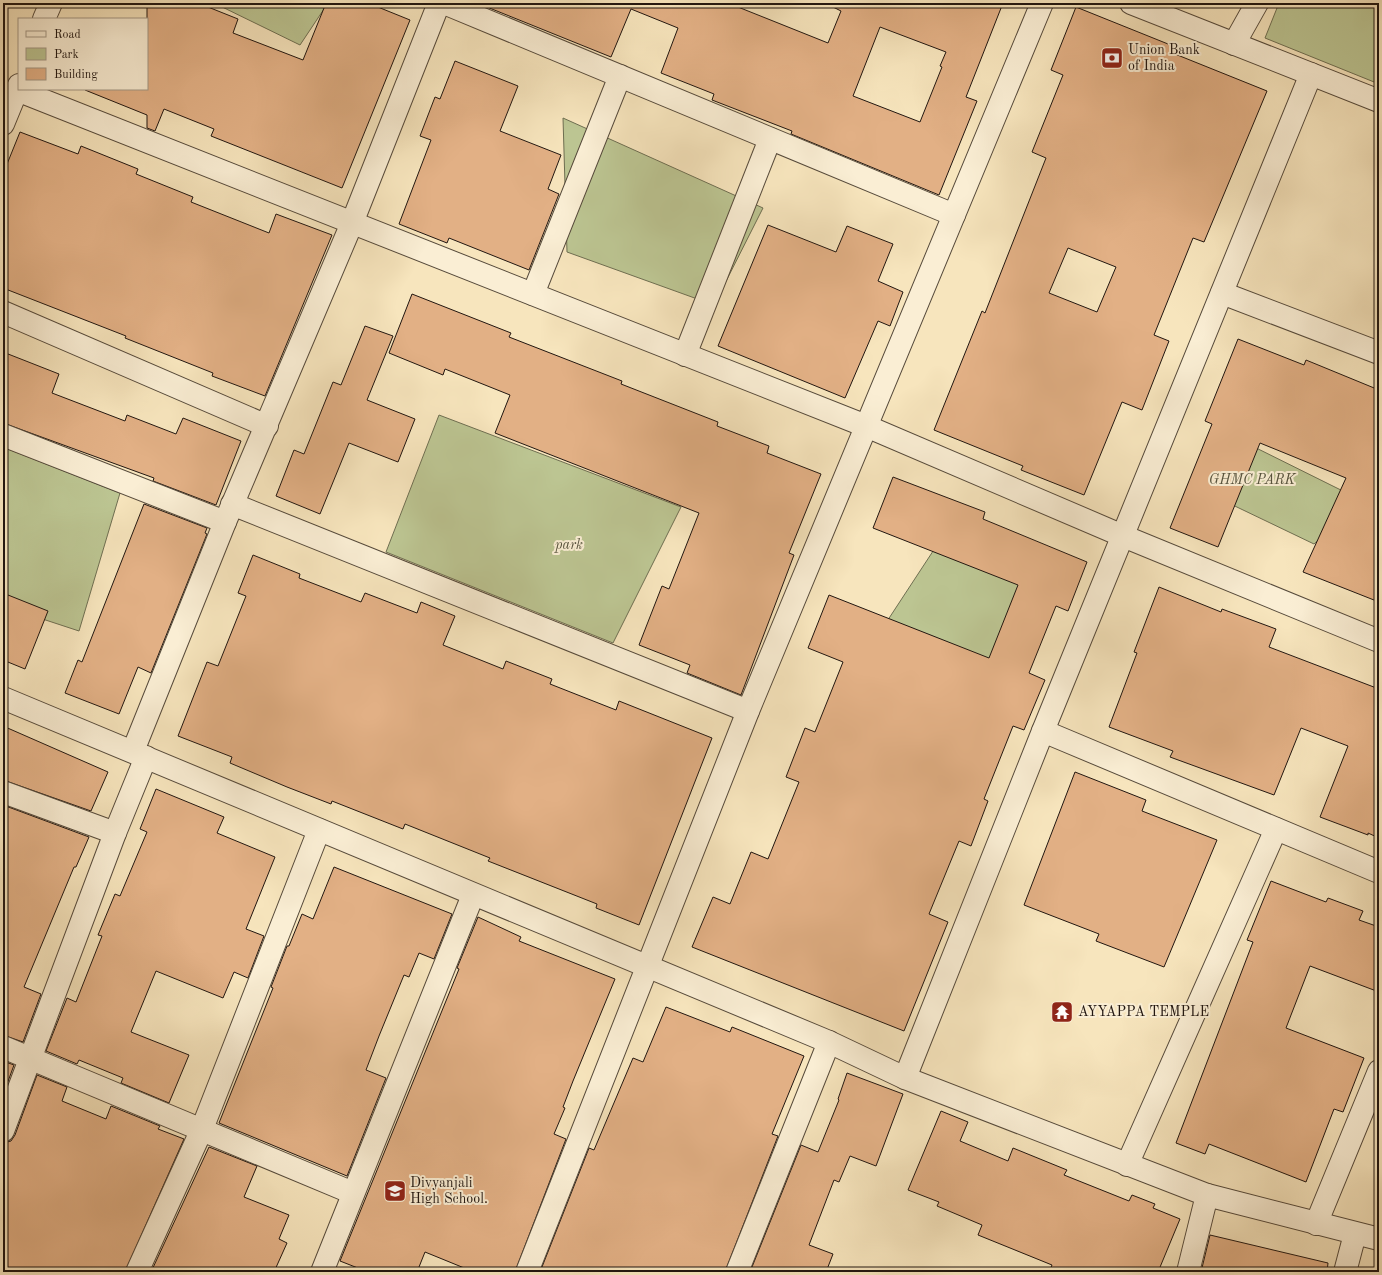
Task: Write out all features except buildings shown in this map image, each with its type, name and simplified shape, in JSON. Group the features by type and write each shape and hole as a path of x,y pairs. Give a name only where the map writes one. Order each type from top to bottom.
{"street":[{"path":"44,18 51,3"},
{"path":"3,1131 114,833 139,754 229,513 352,223 439,3"},
{"path":"444,3 954,215"},
{"path":"527,1272 748,711 1042,3"},
{"path":"1130,3 1379,101"},
{"path":"1234,44 1257,3"},
{"path":"905,1078 1044,731 1311,74"},
{"path":"533,294 620,76"},
{"path":"3,124 18,88"},
{"path":"23,90 352,223 866,426 1123,536 1379,642"},
{"path":"686,355 770,139"},
{"path":"1222,293 1379,353"},
{"path":"3,312 267,426"},
{"path":"3,435 229,513 748,711"},
{"path":"3,698 646,968 829,1042 905,1078 1207,1195 1379,1239"},
{"path":"1044,731 1379,872"},
{"path":"3,792 114,833"},
{"path":"1127,1165 1276,829"},
{"path":"137,1272 202,1129 319,830"},
{"path":"322,1272 472,895"},
{"path":"737,1272 829,1042"},
{"path":"3,1047 353,1193"},
{"path":"1316,1224 1379,1071"},
{"path":"1188,1272 1207,1195"},
{"path":"1345,1272 1355,1234"}],"green space":[{"path":"214,3 328,3 300,45"},
{"path":"1279,3 1363,3 1379,9 1379,84 1265,38"},
{"path":"563,118 763,208 714,305 567,252"},
{"name":"park","path":"439,415 681,507 613,643 386,552"},
{"name":"GHMC PARK","path":"1228,434 1363,501 1314,544 1216,497"},
{"path":"3,447 120,493 79,631 3,606"},
{"path":"939,542 1046,598 981,676 878,635"}],"place":[{"name":"Union Bank of India","path":"1112,58"},
{"name":"AYYAPPA TEMPLE","path":"1062,1012"},
{"name":"Divyanjali High School.","path":"395,1191"}]}
